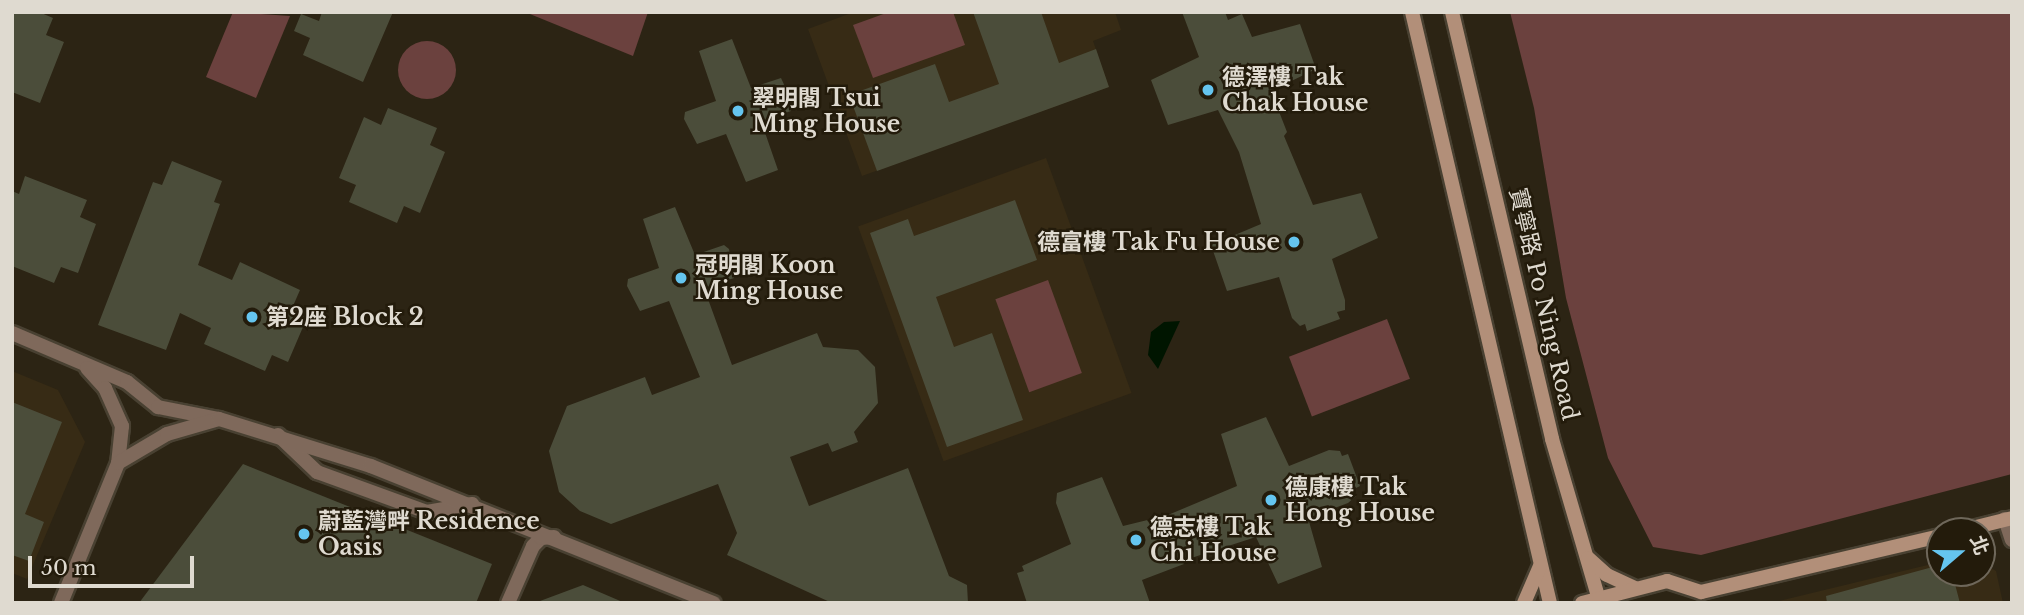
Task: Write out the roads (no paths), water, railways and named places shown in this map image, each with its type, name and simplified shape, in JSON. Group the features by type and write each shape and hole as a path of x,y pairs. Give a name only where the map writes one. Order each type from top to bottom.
{"main road":[{"path":"1412,12 1550,603"},
{"name":"寶寧路 Po Ning Road","path":"1452,12 1552,439 1599,601"},
{"path":"1689,603 1701,592 1926,539"},
{"path":"1587,557 1607,575 1635,588"},
{"path":"1524,603 1540,563"},
{"path":"1582,603 1599,601 1635,588 1667,581 1701,592"}],"street":[{"path":"12,333 127,382 158,407 277,434 472,505 714,603"},
{"path":"61,603 118,463 122,426 116,407 81,362"},
{"path":"118,463 167,434 219,419"},
{"path":"277,434 317,472 427,512 472,505"},
{"path":"2009,518 2012,540"},
{"path":"508,603 533,547 541,538 554,537"}],"place":[{"name":"德澤樓 Tak Chak House","path":"1208,90"},
{"name":"翠明閣 Tsui Ming House","path":"738,111"},
{"name":"德富樓 Tak Fu House","path":"1294,242"},
{"name":"冠明閣 Koon Ming House","path":"681,278"},
{"name":"第2座 Block 2","path":"252,317"},
{"name":"德康樓 Tak Hong House","path":"1271,500"},
{"name":"蔚藍灣畔 Residence Oasis","path":"304,534"},
{"name":"德志樓 Tak Chi House","path":"1136,540"}]}
